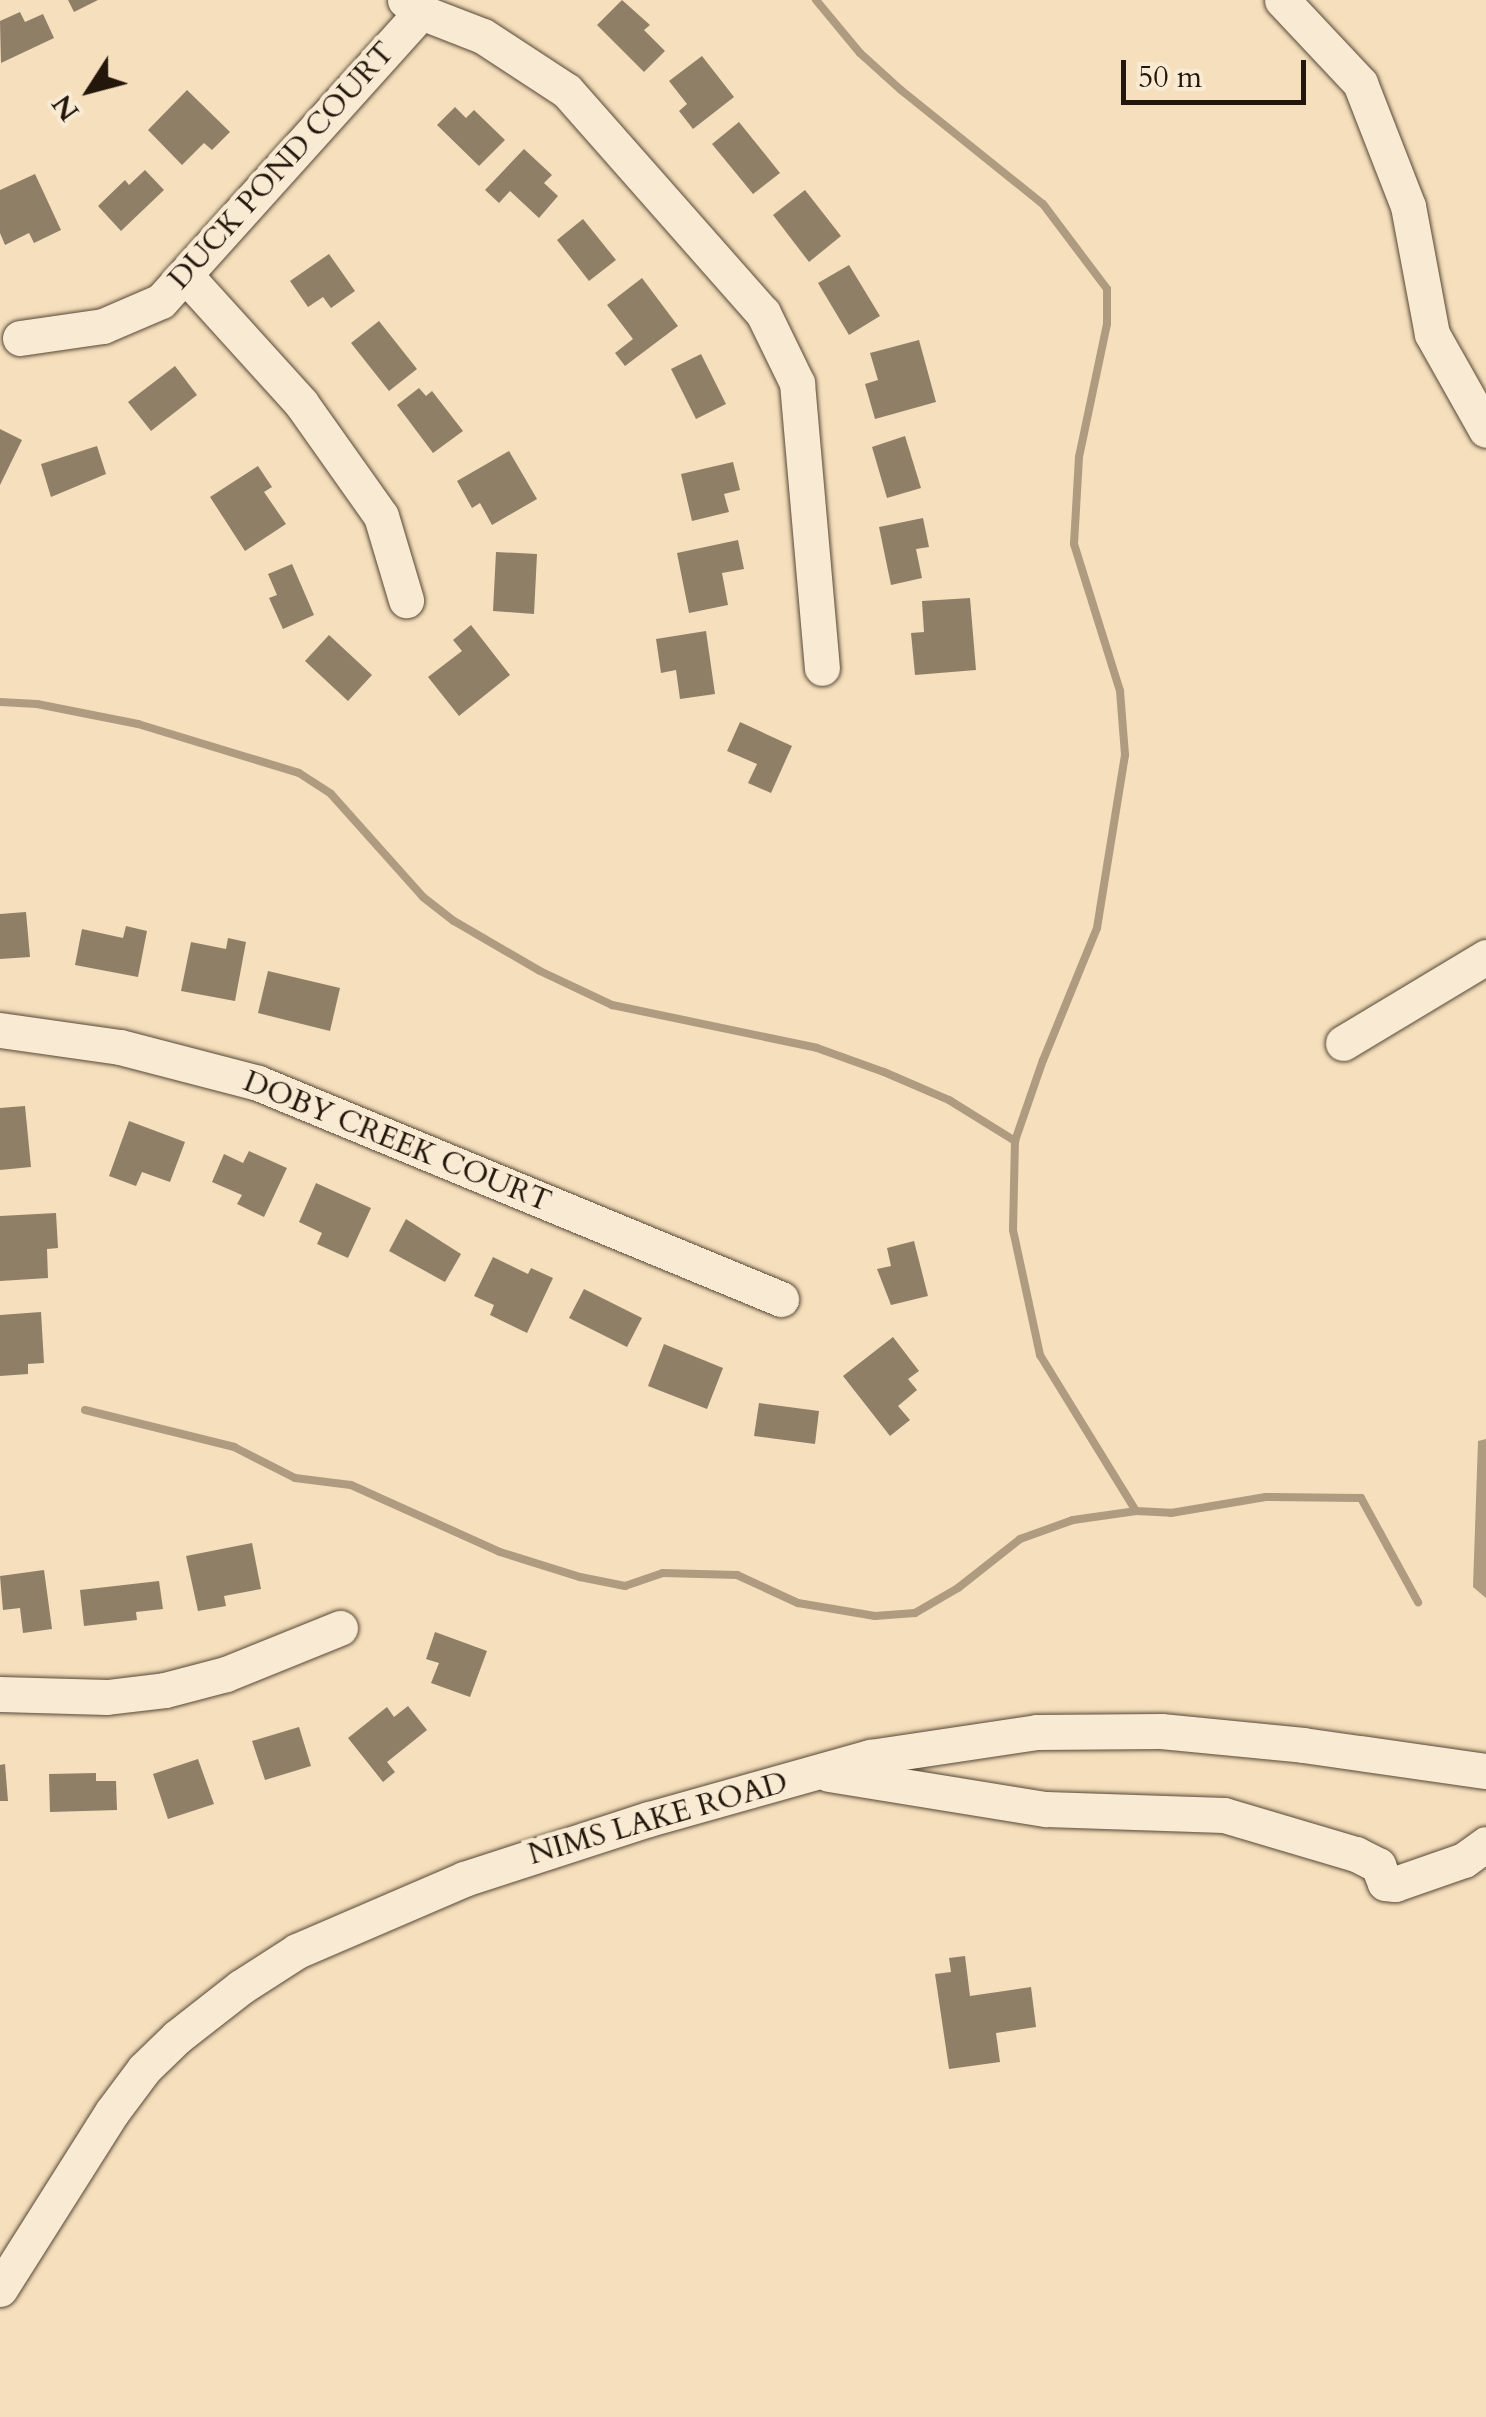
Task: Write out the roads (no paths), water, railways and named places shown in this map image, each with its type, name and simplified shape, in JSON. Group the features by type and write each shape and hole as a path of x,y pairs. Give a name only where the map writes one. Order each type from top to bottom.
{"street":[{"path":"1282,0 1360,82 1408,206 1432,334 1486,430"},
{"path":"413,6 483,36 567,90 763,314 797,383 822,668"},
{"name":"DUCK POND COURT","path":"20,338 103,326 160,300 186,276 413,6"},
{"path":"186,276 301,402 381,516 406,600"},
{"path":"1342,1043 1486,957"},
{"name":"DOBY CREEK COURT","path":"0,1030 120,1048 258,1083 781,1299"},
{"path":"0,1694 107,1697 164,1690 226,1674 340,1628"},
{"name":"NIMS LAKE ROAD","path":"0,2289 144,2069 241,1987 297,1950 483,1872 649,1818 870,1757 1037,1732 1161,1731 1303,1745 1486,1772"},
{"path":"819,1772 1046,1808 1224,1815 1356,1854 1378,1865 1385,1883 1395,1884 1464,1860 1486,1844"}],"waterway":[{"path":"816,0 860,53 901,90 1043,204 1107,289 1107,324 1079,457 1074,544 1120,691 1125,755 1097,928 1015,1141 1013,1230 1040,1355 1136,1511"},
{"path":"0,702 37,704 138,724 299,773 331,794 423,897 454,921 540,971 612,1005 817,1048 949,1100 1015,1141"},
{"path":"85,1410 234,1447 295,1478 351,1485 500,1552 580,1577 625,1586 663,1573 737,1575 798,1603 875,1616 915,1613 958,1588 1020,1539 1073,1520 1136,1511 1171,1513 1266,1497 1361,1498 1418,1602"}]}
